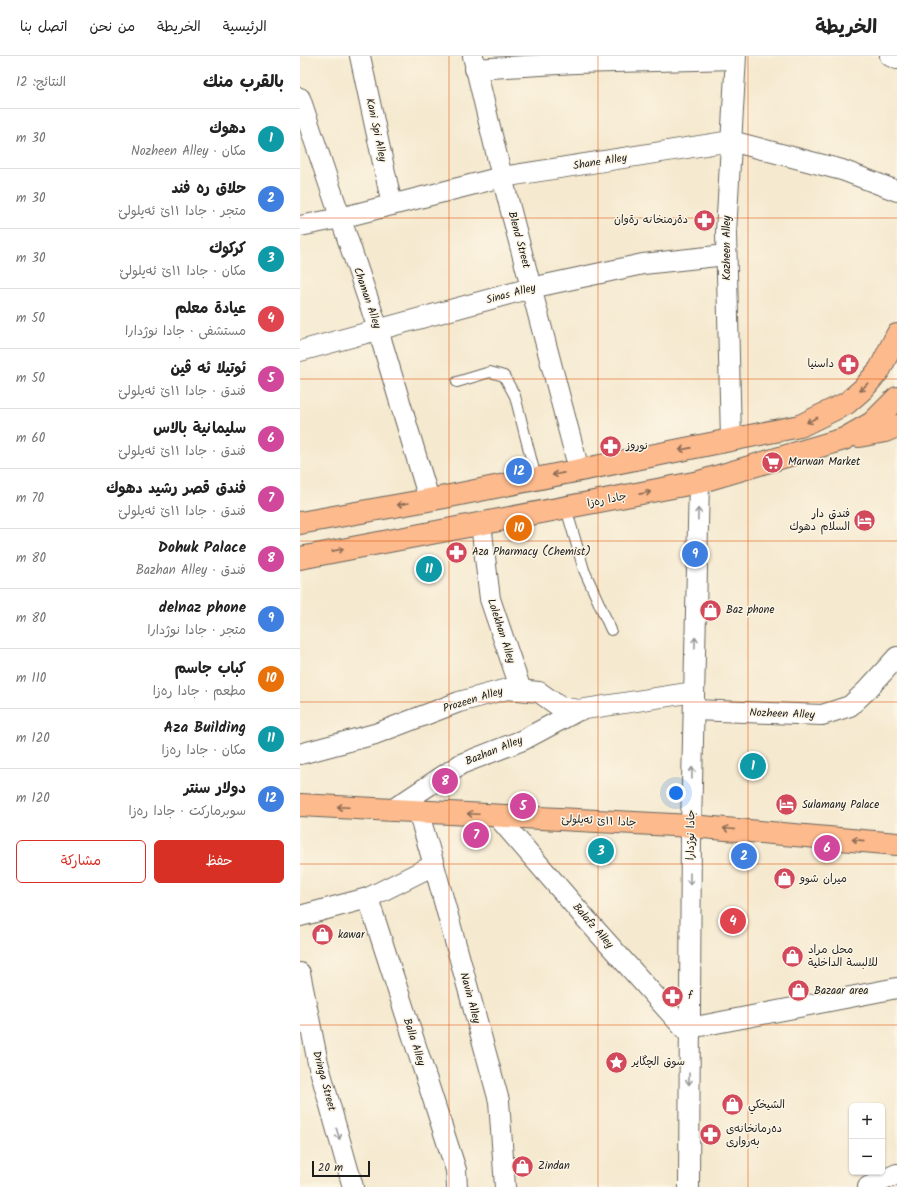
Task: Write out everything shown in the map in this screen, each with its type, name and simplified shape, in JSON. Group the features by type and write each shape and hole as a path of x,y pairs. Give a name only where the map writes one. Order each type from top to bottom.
{"main road":[{"path":"300,523 800,426 847,403 888,371 897,335"},
{"name":"جادا ره‌زا","path":"300,558 699,482 844,439 872,424 897,398"},
{"path":"844,439 885,431 897,426"},
{"name":"جادا ١١ێ ئه‌یلولێ","path":"300,805 691,826 897,844"}],"street":[{"name":"Kani Spi Alley","path":"360,56 392,205"},
{"path":"890,56 897,59"},
{"path":"474,62 575,63 736,57"},
{"name":"Kazheen Alley","path":"731,440 726,254 736,57"},
{"name":"Blend Street","path":"474,62 502,177 579,470"},
{"name":"Chaman Alley","path":"300,98 378,330 429,499"},
{"name":"Shane Alley","path":"300,226 340,218 502,177 731,141 842,170 897,191"},
{"name":"Sinas Alley","path":"300,350 531,288 644,264 726,254"},
{"name":"جادا نوژدارا","path":"689,1187 691,826 699,482"},
{"name":"Lolekhan Alley","path":"481,524 490,599 520,690"},
{"name":"Nozheen Alley","path":"694,701 822,715 850,706 897,657"},
{"name":"Prozeen Alley","path":"300,754 375,734 459,702 507,689 539,692 560,707 579,710 694,701"},
{"name":"Bazhan Alley","path":"392,810 461,764 523,740 579,710"},
{"name":"Navin Alley","path":"418,811 434,864 498,1101 505,1187"},
{"name":"Balafz Alley","path":"497,816 586,919 690,1031"},
{"path":"300,916 368,898 434,864"},
{"name":"Balla Alley","path":"368,898 456,1170 457,1187"},
{"name":"Dringa Street","path":"300,973 318,1063 353,1187"},
{"path":"690,1031 897,988"},
{"path":"868,1187 897,1174"}],"lane":[{"path":"457,382 490,372 504,376 515,396 536,478"},
{"path":"566,508 584,570 611,630"}],"place":[{"name":"دةرمنخانه رةوان","path":"704,220"},
{"name":"داسنيا","path":"849,364"},
{"name":"نوروز","path":"611,446"},
{"name":"Marwan Market","path":"772,462"},
{"name":"دولار سنتر","path":"519,471"},
{"name":"فندق دار السلام دهوك","path":"865,520"},
{"name":"كباب جاسم","path":"519,528"},
{"name":"Aza Pharmacy (Chemist)","path":"456,552"},
{"name":"delnaz phone","path":"695,554"},
{"name":"Aza Building","path":"429,569"},
{"name":"Baz phone","path":"711,610"},
{"name":"دهوك","path":"753,766"},
{"name":"Dohuk Palace","path":"445,781"},
{"name":"Sulamany Palace","path":"787,805"},
{"name":"ئوتيلا ئه ڤين","path":"523,806"},
{"name":"فندق قصر رشيد دهوك","path":"476,835"},
{"name":"سليمانية بالاس","path":"827,848"},
{"name":"كركوك","path":"601,851"},
{"name":"حلاق ره فند","path":"744,856"},
{"name":"ميران شوو","path":"785,879"},
{"name":"عيادة معلم","path":"733,921"},
{"name":"kawar","path":"323,935"},
{"name":"محل مراد للالبسة الداخلية","path":"792,956"},
{"name":"Bazaar area","path":"799,991"},
{"name":"f","path":"673,996"},
{"name":"سوق الچگاير","path":"616,1062"},
{"name":"الشيخكي","path":"732,1105"},
{"name":"دەرمانخانەی بەرواری","path":"710,1135"},
{"name":"Zindan","path":"522,1166"}]}
